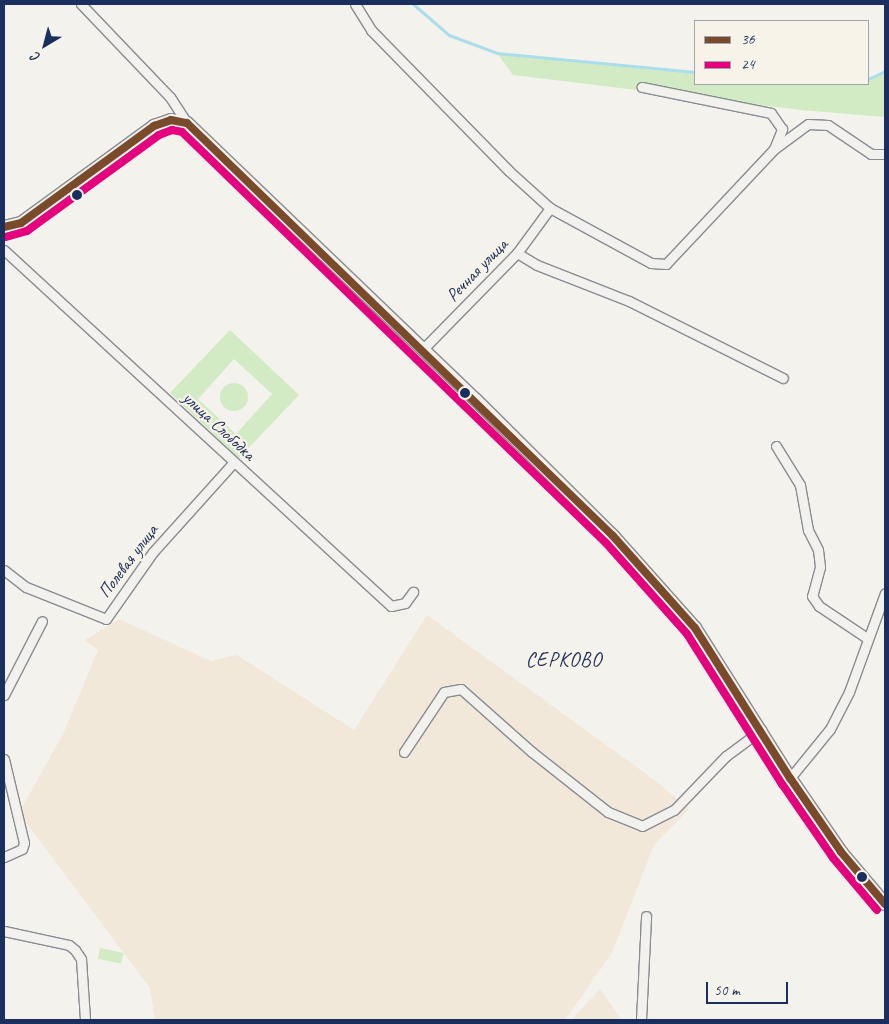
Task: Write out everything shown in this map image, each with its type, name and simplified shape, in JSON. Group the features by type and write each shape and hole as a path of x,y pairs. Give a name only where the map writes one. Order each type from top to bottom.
{"main road":[{"path":"4,227 21,224 154,126 171,120 187,123 613,536 695,628 790,778 841,852 885,904"}],"street":[{"path":"81,4 170,97 187,123"},
{"path":"355,4 371,30 509,171 550,208 651,263 666,264 774,149 808,124 828,125 871,154 885,154"},
{"path":"642,87 770,113 782,129 774,149"},
{"name":"Речная улица","path":"422,350 517,253 550,208"},
{"name":"улица Слободка","path":"4,250 391,606 404,604 413,592"},
{"path":"517,253 536,265 629,301 783,378"},
{"path":"776,446 800,485 808,530 818,550 820,567 812,596 819,606 867,638"},
{"name":"Полевая улица","path":"4,570 26,587 106,619 153,552 234,462"},
{"path":"790,778 830,728 849,692 867,638 885,593"},
{"path":"4,695 42,621"},
{"path":"404,752 444,692 461,689 532,752 608,812 642,826 674,810 726,756 761,730"},
{"path":"4,759 8,796 24,843 22,849 4,857"},
{"path":"641,1020 646,916"},
{"path":"4,931 69,945 75,950 81,959 85,1020"}],"shaded area":[{"path":"427,615 657,782 689,809 654,845 612,953 565,1020 155,1020 150,988 19,813 63,734 98,650 85,640 119,619 211,661 237,655 354,730"},
{"path":"600,989 622,1020 571,1020"}],"green space":[{"path":"497,53 694,72 694,85 869,85 869,79 885,71 885,117 801,110 513,75"},
{"path":"230,330 299,395 239,458 170,393","holes":["234,359 272,394 236,434 198,399"]},
{"path":"234,383 244,387 248,397 244,407 234,411 224,407 220,397 224,387"},
{"path":"100,948 123,953 121,964 98,959"}],"waterway":[{"path":"413,4 449,35 497,53 694,72"},
{"path":"869,79 885,71"}],"transit line":[{"name":"36","path":"4,227 21,223 154,126 171,120 187,123 613,536 695,628 790,778 841,852 885,904"},
{"name":"24","path":"6,237 27,231 159,135 172,130 182,132 606,543 687,634 782,784 833,858 877,910"}],"district":[{"name":"СЕРКОВО","path":"564,659"}]}
